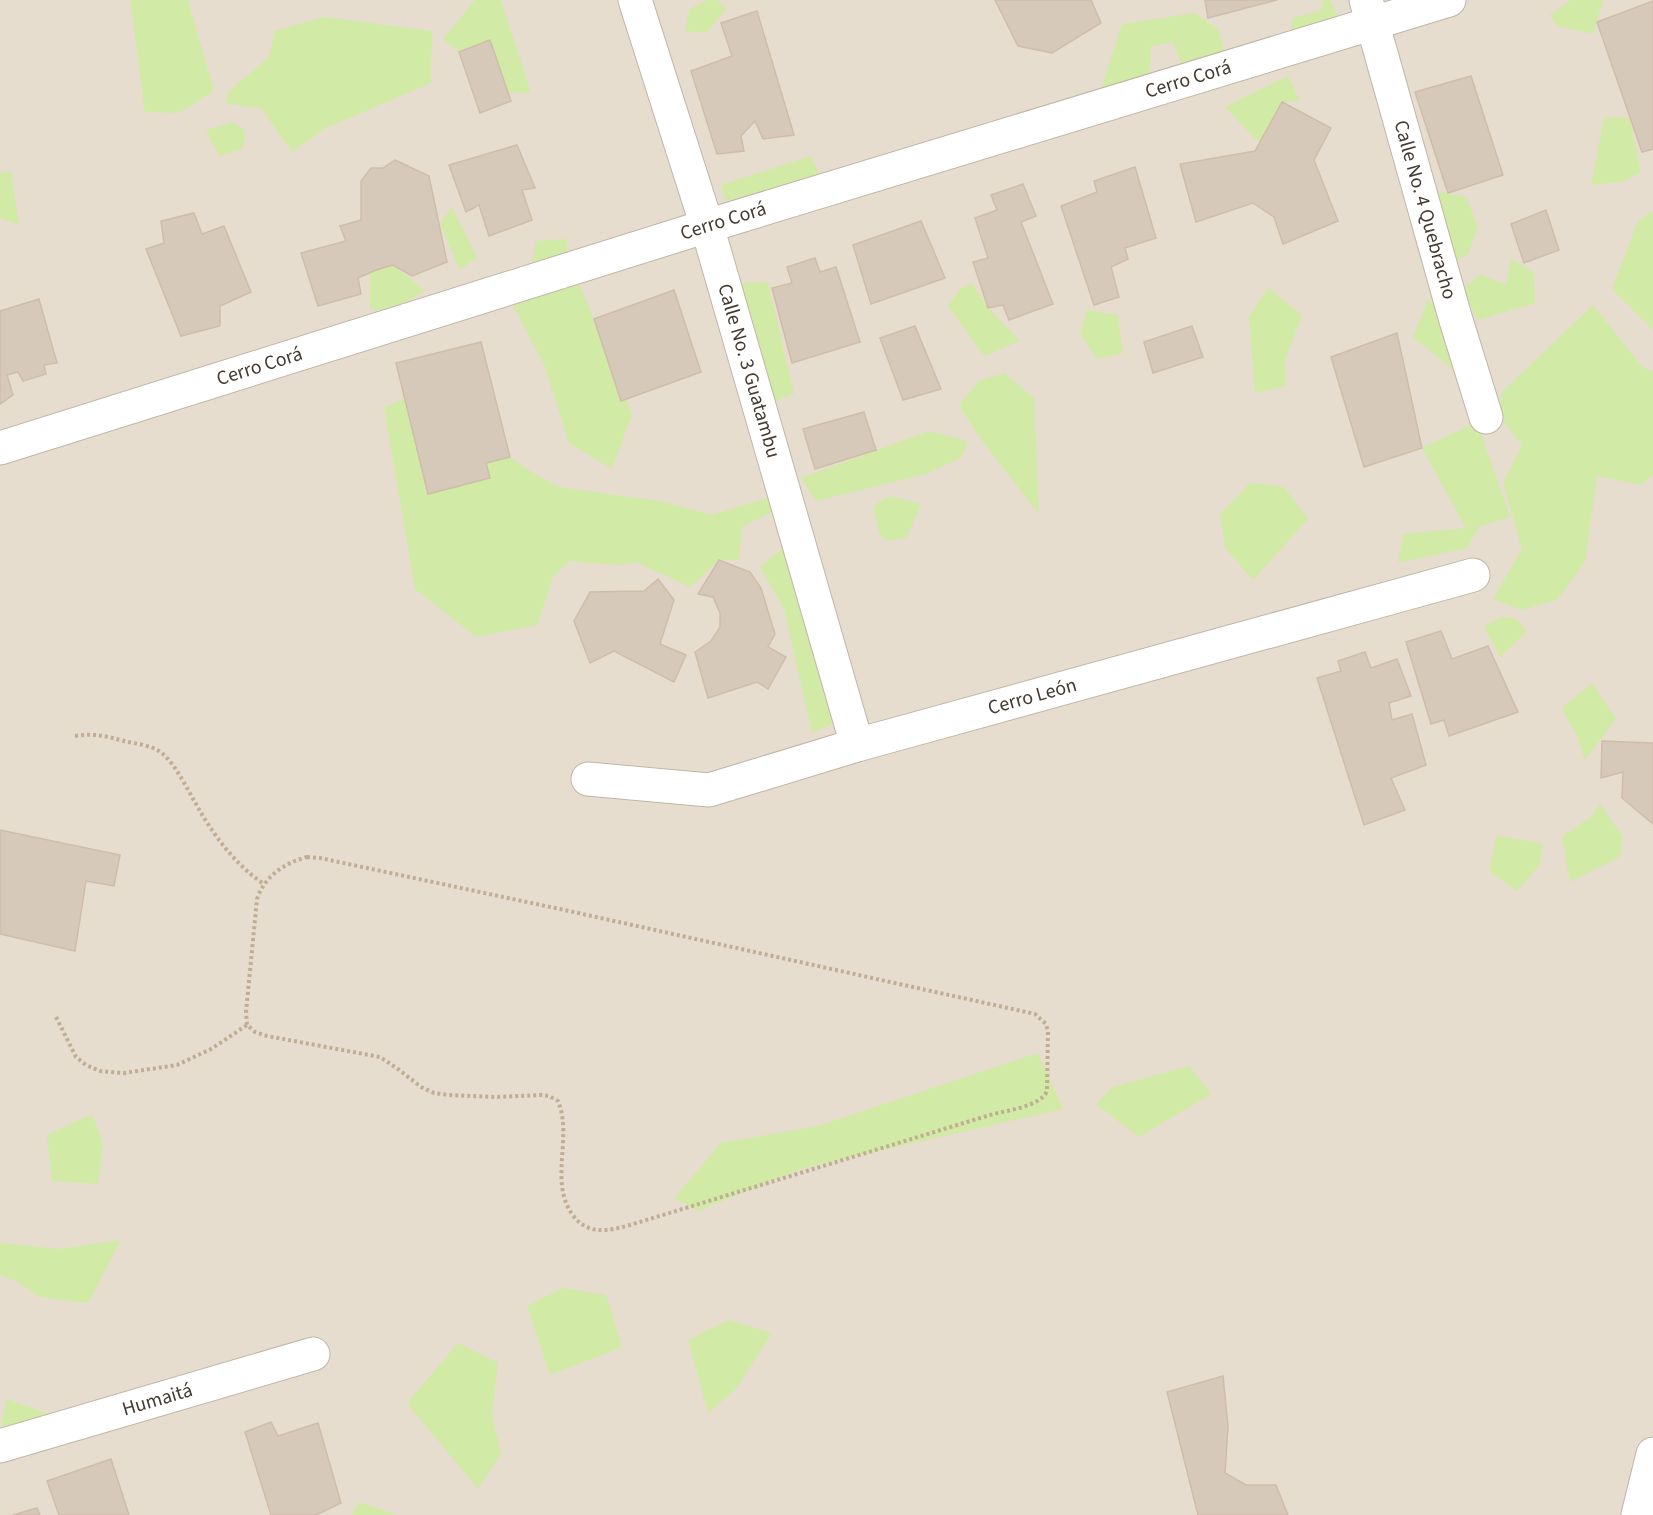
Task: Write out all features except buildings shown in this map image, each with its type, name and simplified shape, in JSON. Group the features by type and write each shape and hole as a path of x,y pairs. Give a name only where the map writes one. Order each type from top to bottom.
{"street":[{"name":"Calle No. 3 Guatambu","path":"635,0 707,226 857,745"},
{"name":"Cerro Corá","path":"0,448 707,226 1370,11 1449,0"},
{"name":"Calle No. 4 Quebracho","path":"1370,11 1455,317 1486,417"},
{"name":"Cerro León","path":"588,779 709,790 857,745 1473,575"},
{"name":"Humaitá","path":"0,1446 313,1354"},
{"path":"1638,1515 1653,1454"}],"path":[{"path":"75,736 91,733 103,735 153,748 163,754 179,775 216,835 250,875 264,884"},
{"path":"320,858 1035,1014 1047,1024 1047,1091 1044,1098 1036,1103 605,1231 594,1230 583,1226 575,1218 563,1199 561,1110 558,1101 542,1095 496,1097 434,1093 420,1087 380,1057 267,1036 250,1029 246,1018 257,899 264,884 275,873 299,859 320,858"},
{"path":"56,1017 76,1057 86,1065 100,1071 123,1073 177,1065 211,1048 247,1025"}],"shaded area":[{"path":"0,0 1653,0 1653,1515 0,1515"}],"green space":[{"path":"130,0 188,0 214,91 179,113 145,112"},
{"path":"475,0 501,0 531,93 508,92 489,40 459,52 443,39"},
{"path":"709,0 717,0 727,8 706,33 685,31 690,8"},
{"path":"1323,0 1330,0 1338,16 1291,36 1292,18 1320,11"},
{"path":"1571,0 1603,0 1593,34 1557,26 1550,15"},
{"path":"1195,13 1218,29 1226,57 1195,77 1180,61 1173,42 1151,46 1149,84 1100,93 1122,24"},
{"path":"323,17 432,31 431,83 326,128 292,152 261,108 226,104 228,92 269,57 275,31"},
{"path":"1288,76 1300,101 1282,102 1259,143 1225,107"},
{"path":"1604,117 1630,118 1641,172 1622,182 1591,185"},
{"path":"233,122 245,131 243,149 219,156 206,130"},
{"path":"811,156 820,177 725,201 721,185"},
{"path":"11,171 19,225 0,218 0,173"},
{"path":"1432,190 1466,197 1478,227 1468,254 1451,265"},
{"path":"452,207 477,257 460,270 440,224"},
{"path":"1653,212 1653,330 1612,289 1638,221"},
{"path":"567,239 568,261 531,271 536,241"},
{"path":"1511,259 1534,272 1535,303 1478,320 1462,290 1480,274 1506,285"},
{"path":"393,265 425,291 392,310 370,309 370,273"},
{"path":"576,276 632,414 612,469 569,443 544,364 510,300"},
{"path":"768,282 794,394 760,407 741,283"},
{"path":"972,283 988,308 1020,341 984,356 948,306 960,289"},
{"path":"1268,288 1302,315 1285,360 1286,386 1255,393 1249,317"},
{"path":"1428,300 1455,317 1464,378 1413,337"},
{"path":"1593,305 1643,368 1653,371 1653,475 1641,485 1597,476 1585,562 1557,600 1521,610 1493,599 1522,549 1503,483 1522,445 1499,416 1502,392"},
{"path":"1087,310 1118,315 1123,353 1097,359 1080,333"},
{"path":"1004,373 1034,398 1039,514 979,437 959,405 979,381"},
{"path":"404,398 428,494 490,477 486,463 510,457 559,487 665,502 712,515 767,498 776,510 742,527 739,560 719,560 690,587 636,562 618,565 569,561 553,577 537,625 476,637 415,589 384,408"},
{"path":"1477,422 1510,517 1479,527 1467,548 1398,563 1403,534 1466,528 1422,448"},
{"path":"929,431 968,441 961,458 926,474 816,501 801,478"},
{"path":"1250,483 1284,487 1308,519 1253,580 1225,548 1220,514"},
{"path":"889,496 921,504 906,538 886,541 879,533 873,506"},
{"path":"783,548 849,717 812,733 784,609 760,567"},
{"path":"1502,617 1515,618 1527,631 1500,657 1484,626"},
{"path":"1592,683 1616,719 1585,760 1576,734 1562,708"},
{"path":"1600,804 1623,837 1620,857 1570,882 1562,837 1592,816"},
{"path":"1497,835 1543,844 1539,866 1517,891 1489,871"},
{"path":"1038,1053 1063,1109 804,1168 698,1211 674,1198 721,1143 818,1126"},
{"path":"1189,1066 1211,1094 1139,1137 1096,1104 1113,1087"},
{"path":"92,1114 103,1144 98,1184 52,1181 47,1135"},
{"path":"121,1240 88,1303 39,1297 16,1281 0,1275 0,1243 59,1249"},
{"path":"563,1288 606,1295 622,1347 550,1375 527,1306"},
{"path":"729,1320 772,1333 736,1389 708,1413 688,1340"},
{"path":"458,1343 498,1363 492,1415 501,1454 478,1489 407,1403"},
{"path":"7,1399 49,1414 33,1442 1,1425"},
{"path":"359,1502 397,1515 352,1515"}]}
